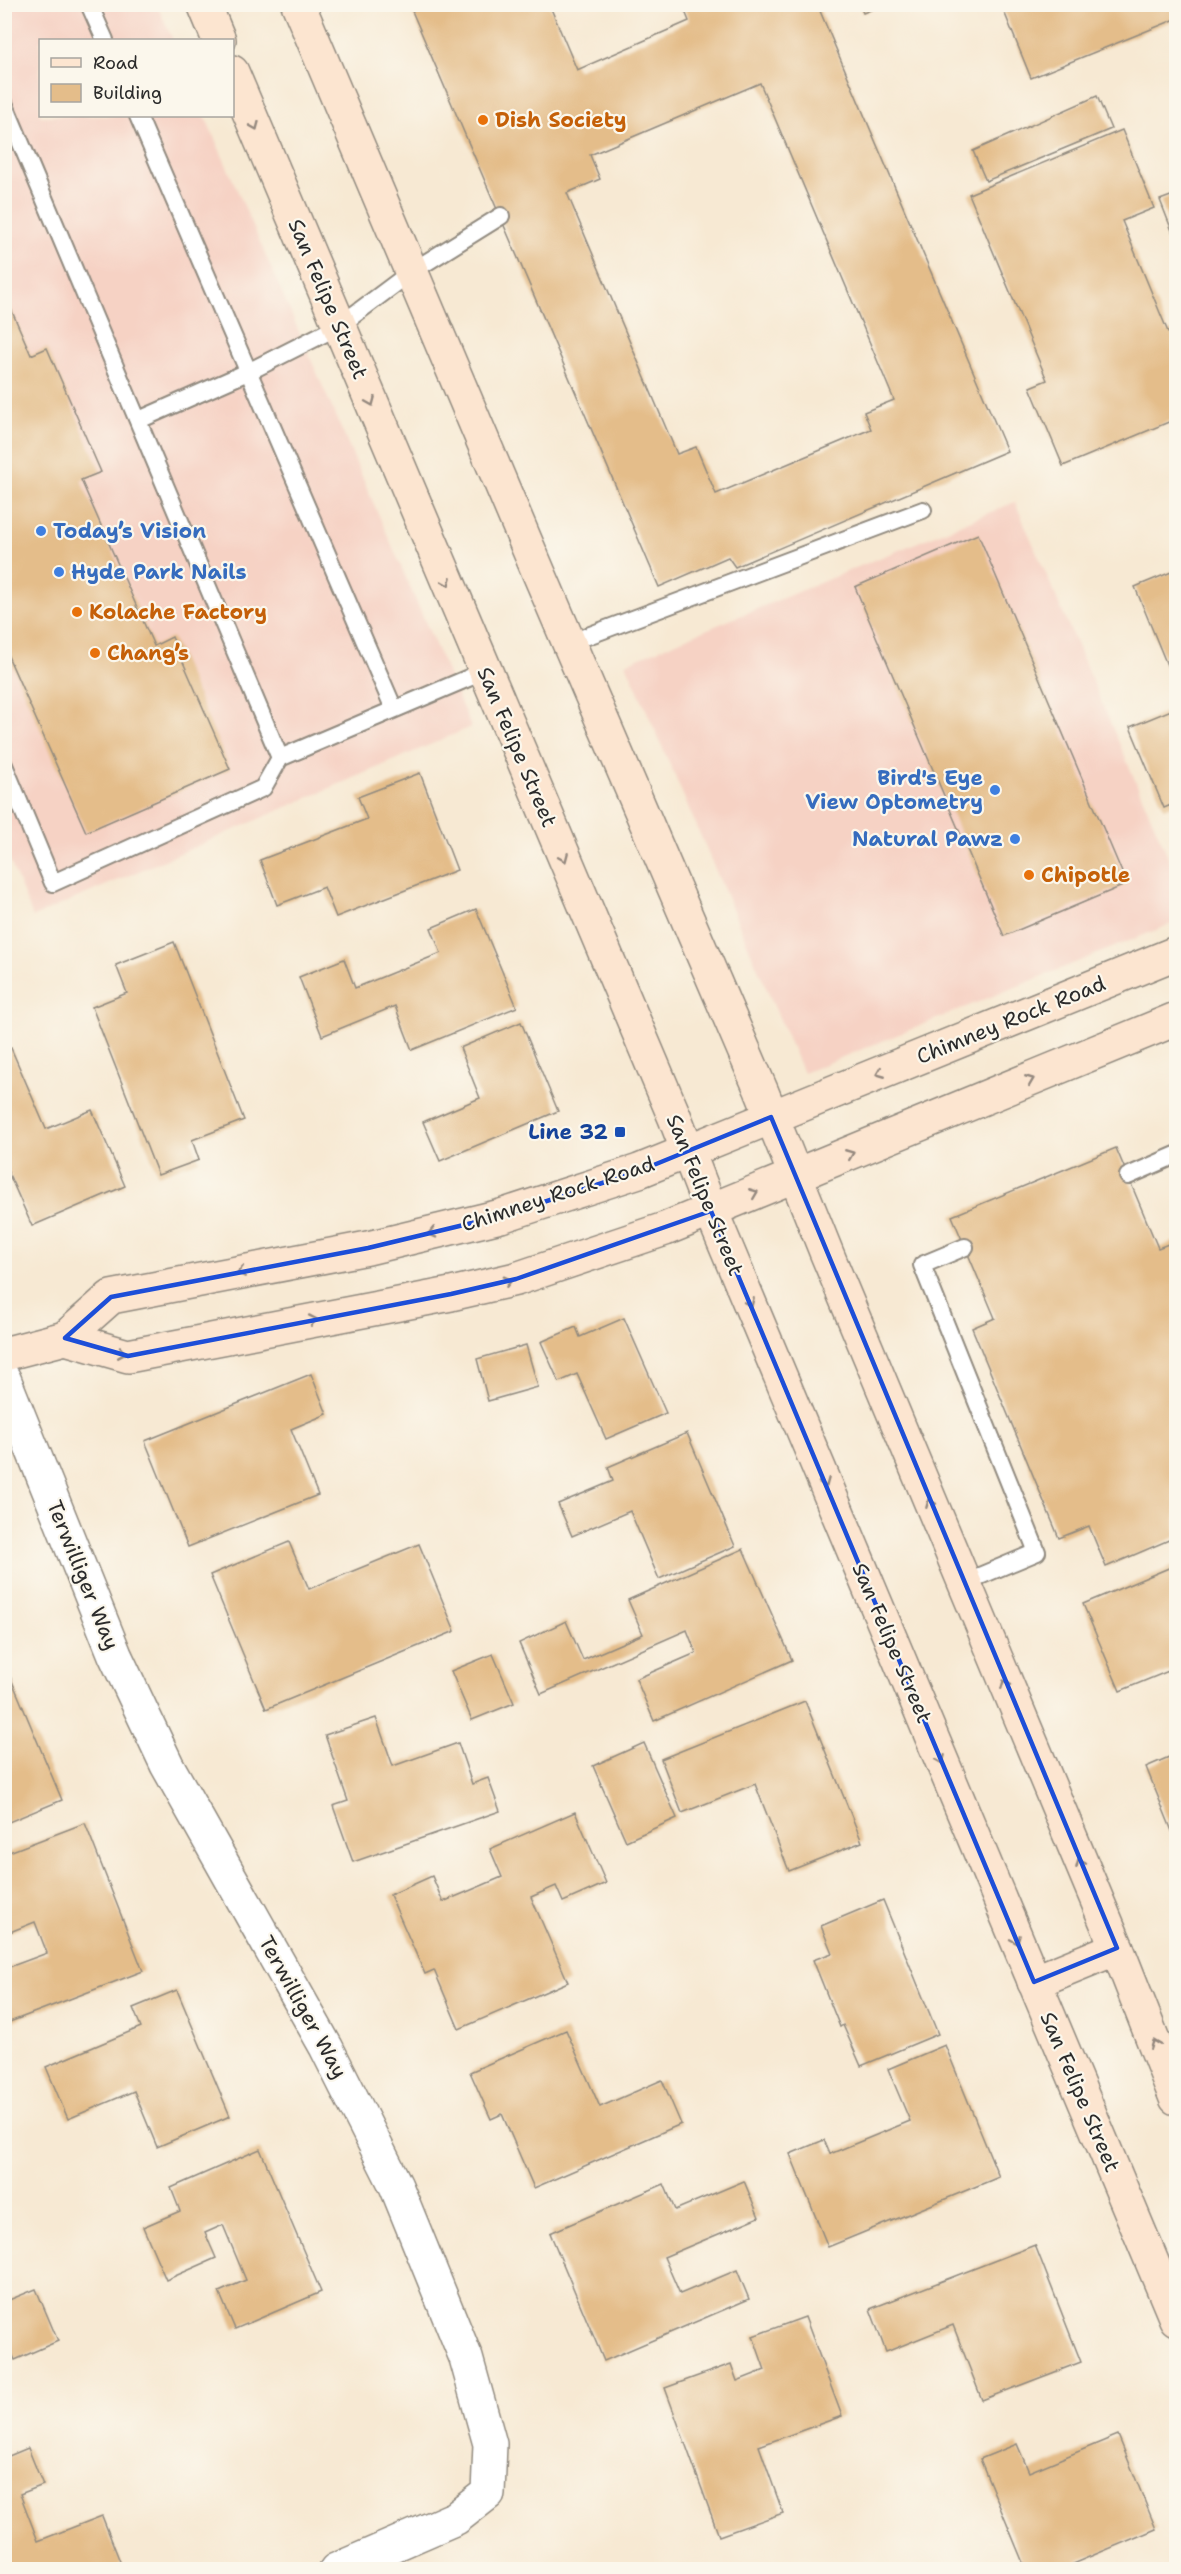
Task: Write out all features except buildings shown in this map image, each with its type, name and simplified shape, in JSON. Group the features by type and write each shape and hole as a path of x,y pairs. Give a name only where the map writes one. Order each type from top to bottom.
{"main road":[{"path":"204,4 219,39"},
{"path":"298,4 796,1176 963,1583 1117,1948 1176,2098"},
{"name":"San Felipe Street","path":"234,77 688,1151 711,1211 1176,2319"},
{"name":"Chimney Rock Road","path":"4,1354 66,1338 111,1297 368,1248 501,1216 639,1171 1176,953"},
{"path":"66,1338 128,1356 451,1294 516,1279 666,1229 1175,1023"},
{"path":"1034,1982 1117,1948"}],"street":[{"name":"Terwilliger Way","path":"4,1379 115,1655 167,1765 326,2047 396,2186 466,2358 487,2433 490,2444 488,2493 456,2518 336,2570"}],"lane":[{"path":"89,4 105,39"},
{"path":"4,103 280,758"},
{"path":"138,117 250,371 394,710"},
{"path":"139,420 250,371 339,326 411,272 501,216"},
{"path":"569,643 923,510"},
{"path":"4,765 53,883 263,788 280,758 485,671"},
{"path":"1128,1176 1176,1155"},
{"path":"963,1583 1037,1552 922,1265 965,1247"}],"highlighted area":[{"path":"771,1117 1117,1948 1034,1982 711,1211 516,1279 451,1294 128,1356 65,1338 111,1297 368,1248 501,1216 639,1171"}],"shaded area":[{"path":"4,5 157,5 173,39 39,39 39,117 205,117 471,727 33,917 4,847"},
{"path":"1015,502 1176,875 1176,922 803,1073 626,663"}],"place":[{"name":"Dish Society","path":"483,120"},
{"name":"Today’s Vision","path":"41,531"},
{"name":"Hyde Park Nails","path":"59,572"},
{"name":"Kolache Factory","path":"77,612"},
{"name":"Chang’s","path":"95,653"},
{"name":"Bird's Eye View Optometry","path":"995,790"},
{"name":"Natural Pawz","path":"1015,839"},
{"name":"Chipotle","path":"1029,875"},
{"name":"Line 32","path":"620,1132"}]}
